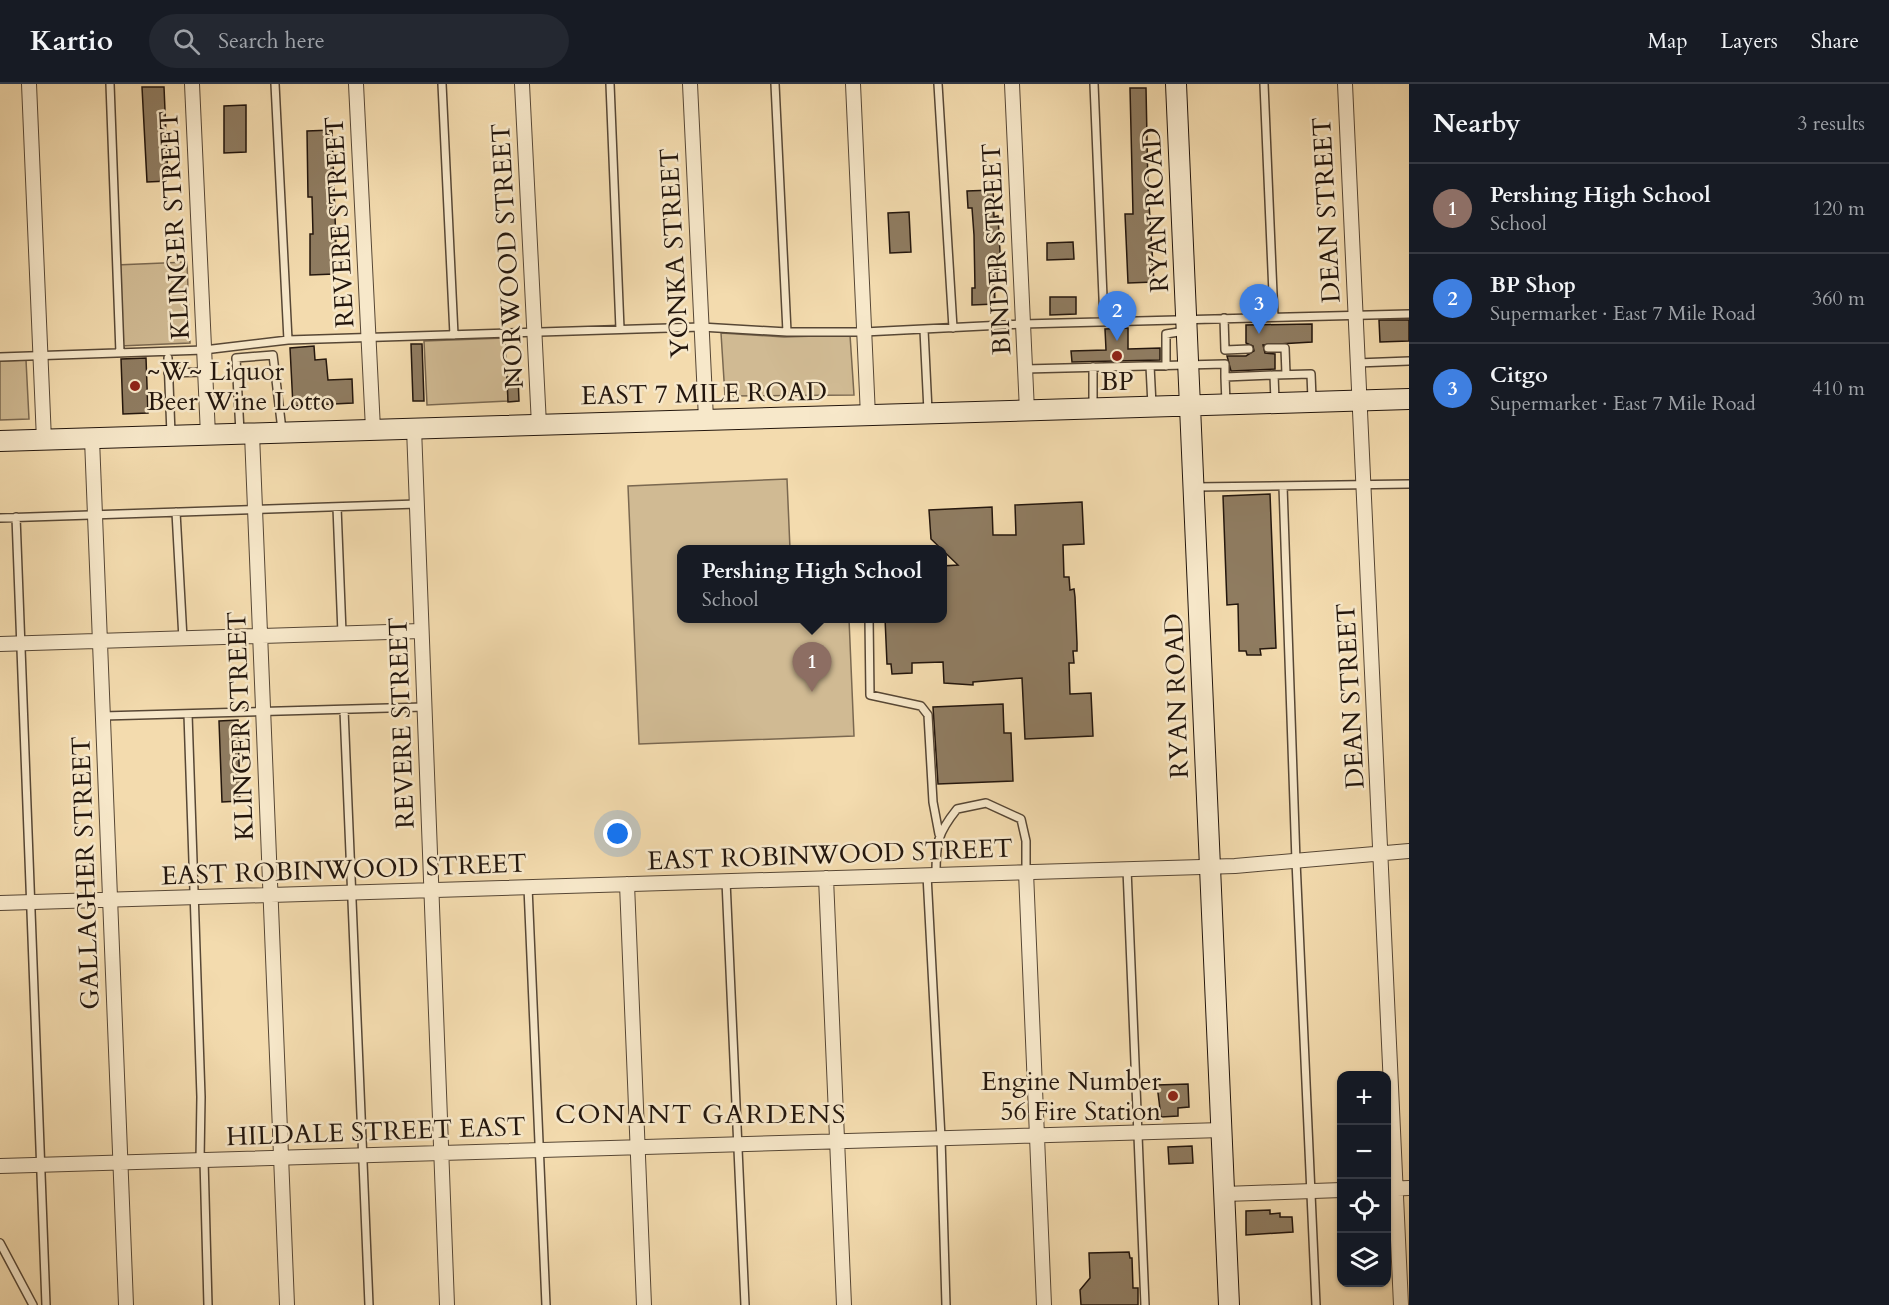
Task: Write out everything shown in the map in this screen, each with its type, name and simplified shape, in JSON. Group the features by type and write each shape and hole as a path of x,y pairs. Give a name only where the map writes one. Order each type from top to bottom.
{"street":[{"path":"29,84 44,440"},
{"name":"KLINGER STREET","path":"192,84 208,435"},
{"name":"REVERE STREET","path":"356,84 373,429"},
{"name":"NORWOOD STREET","path":"522,84 539,425"},
{"name":"YONKA STREET","path":"690,84 706,419"},
{"path":"853,84 868,416"},
{"name":"BINDER STREET","path":"1012,84 1027,411"},
{"name":"RYAN ROAD","path":"1176,84 1229,1305"},
{"name":"DEAN STREET","path":"1345,84 1401,1305"},
{"name":"EAST 7 MILE ROAD","path":"0,441 1409,399"},
{"name":"REVERE STREET","path":"414,428 447,1305"},
{"name":"KLINGER STREET","path":"246,434 255,509 286,1305"},
{"name":"GALLAGHER STREET","path":"92,439 126,1305"},
{"path":"0,644 421,631"},
{"name":"EAST ROBINWOOD STREET","path":"0,903 1210,867 1409,851"},
{"path":"1026,872 1044,1305"},
{"path":"826,878 844,1305"},
{"path":"627,884 644,1305"},
{"name":"HILDALE STREET EAST","path":"0,1166 1222,1130"},
{"path":"1224,1194 1337,1190"}],"lane":[{"path":"110,84 120,353"},
{"path":"275,84 288,340"},
{"path":"442,84 454,335"},
{"path":"610,84 620,329"},
{"path":"775,84 787,332"},
{"path":"939,84 953,328"},
{"path":"1094,84 1104,321"},
{"path":"1264,84 1274,317"},
{"path":"1166,366 1166,334 1187,325 1224,318 1409,314"},
{"path":"1224,318 1226,405"},
{"path":"0,357 204,350 288,340 620,329 701,327 787,332 864,332 1104,321 1187,325"},
{"path":"924,330 928,414"},
{"path":"1268,348 1285,348 1286,374"},
{"path":"1225,350 1241,353 1249,349"},
{"path":"246,434 236,358 273,355 282,433"},
{"path":"168,358 171,436"},
{"path":"1357,363 1409,361"},
{"path":"1025,369 1225,364"},
{"path":"1150,366 1152,407"},
{"path":"1093,367 1093,409"},
{"path":"168,373 205,372"},
{"path":"1225,376 1242,373 1311,374 1312,402"},
{"path":"1274,375 1275,403"},
{"path":"1194,487 1409,484"},
{"path":"1283,486 1296,861 1316,1305"},
{"path":"0,518 417,504"},
{"path":"337,507 342,633"},
{"path":"176,512 183,639"},
{"path":"16,517 46,1305"},
{"path":"869,623 870,694 921,706 928,715 933,802 939,834"},
{"path":"103,716 424,707"},
{"path":"344,710 369,1305"},
{"path":"188,714 208,1305"},
{"path":"946,1305 932,874 939,834 957,809 986,803 1006,811 1021,819 1026,841 1026,872"},
{"path":"1127,869 1145,1305"},
{"path":"726,881 745,1305"},
{"path":"528,887 546,1305"},
{"path":"0,1243 33,1305"}],"shaded area":[{"path":"187,262 190,343 120,346 116,265"},
{"path":"721,333 784,337 850,335 854,395 725,396"},
{"path":"505,338 508,401 427,405 424,341"},
{"path":"26,360 29,419 0,420 0,361"},
{"path":"787,479 790,545 677,545 677,623 849,623 854,736 639,744 628,486"}],"building":[{"path":"142,87 164,87 168,181 147,182"},
{"path":"1130,88 1146,88 1148,188 1154,282 1128,283 1125,214 1133,214"},
{"path":"246,105 246,152 224,153 224,106"},
{"path":"332,130 336,244 333,244 334,274 310,275 310,234 313,234 312,197 308,197 307,131"},
{"path":"993,190 994,217 998,216 1001,269 994,269 995,304 972,305 972,288 975,288 974,235 972,208 968,208 967,191"},
{"path":"909,212 911,252 890,253 888,213"},
{"path":"1073,242 1074,259 1047,260 1047,243"},
{"path":"1050,297 1076,297 1076,314 1050,315"},
{"path":"1379,320 1409,320 1409,341 1380,342"},
{"path":"1312,324 1312,342 1263,345 1265,353 1275,354 1275,369 1231,371 1227,356 1246,356 1254,351 1253,346 1246,343 1246,325"},
{"path":"1128,328 1128,349 1160,348 1160,360 1072,362 1071,351 1106,350 1105,329"},
{"path":"411,344 422,344 424,401 413,401"},
{"path":"314,346 315,360 326,359 328,380 352,379 353,403 293,406 290,348"},
{"path":"146,358 148,413 123,414 121,359"},
{"path":"507,377 518,377 519,401 508,402"},
{"path":"1270,494 1276,648 1260,649 1261,655 1247,655 1246,651 1239,651 1238,604 1227,605 1223,496"},
{"path":"1082,502 1084,544 1063,545 1064,577 1069,577 1070,590 1074,589 1075,597 1077,651 1073,651 1074,663 1069,663 1070,694 1091,693 1093,736 1025,739 1022,678 973,682 973,685 944,683 943,662 912,663 912,673 892,674 891,664 887,664 885,623 947,623 947,566 958,565 947,554 947,545 937,545 931,539 929,510 992,507 993,535 1016,535 1015,505"},
{"path":"1003,704 1004,733 1011,733 1013,781 938,784 933,707"},
{"path":"238,720 240,801 222,802 219,721"},
{"name":"Engine Number 56 Fire Station","path":"1188,1084 1189,1107 1178,1108 1178,1116 1161,1117 1157,1085"},
{"path":"1192,1146 1193,1163 1169,1164 1168,1147"},
{"path":"1270,1210 1270,1214 1280,1213 1280,1217 1292,1217 1293,1232 1246,1235 1246,1211"},
{"path":"1129,1252 1132,1258 1133,1288 1138,1288 1138,1305 1081,1305 1080,1290 1090,1278 1089,1253"}],"place":[{"name":"Citgo","path":"1259,334"},
{"name":"BP Shop","path":"1117,341"},
{"name":"BP","path":"1117,356"},
{"name":"~W~ Liquor Beer Wine Lotto","path":"135,386"},
{"name":"Pershing High School","path":"812,692"},
{"name":"Engine Number 56 Fire Station","path":"1173,1096"}],"district":[{"name":"CONANT GARDENS","path":"701,1114"}]}
